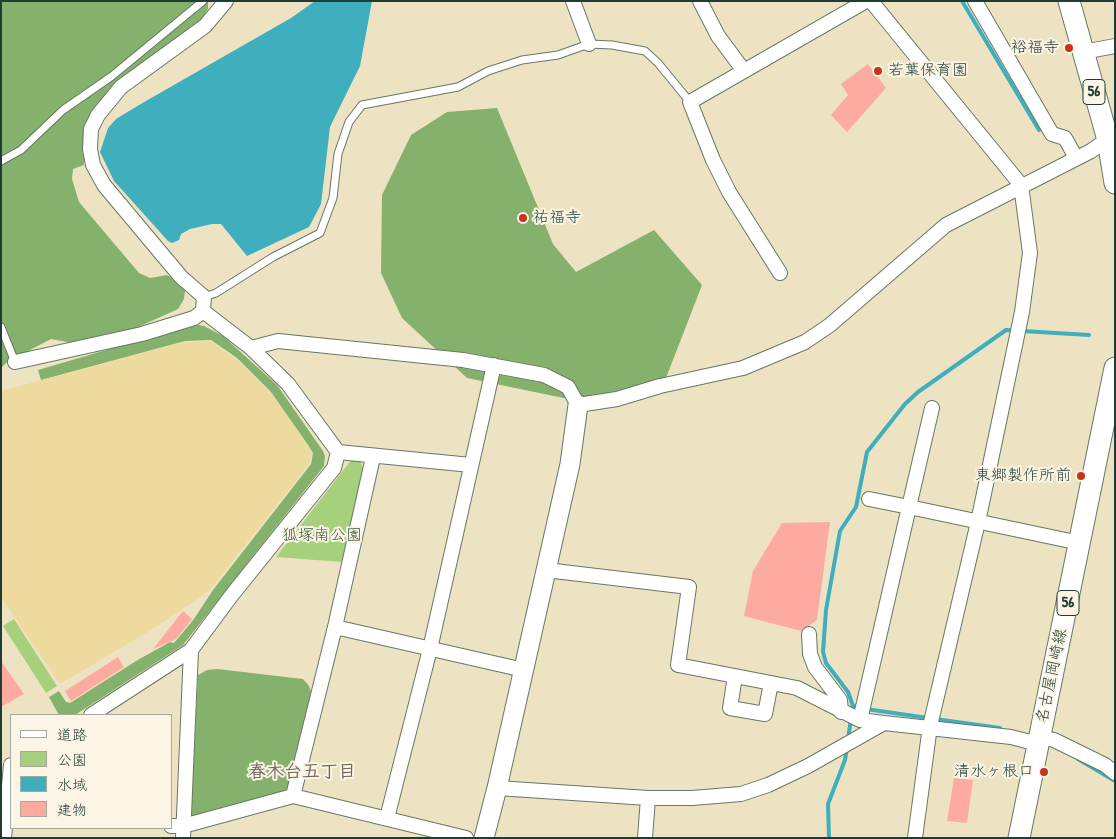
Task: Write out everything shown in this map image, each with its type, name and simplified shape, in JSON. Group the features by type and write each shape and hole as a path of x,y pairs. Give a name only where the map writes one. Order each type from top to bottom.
{"main road":[{"name":"56","path":"1069,1 1083,52 1111,137 1115,183"},
{"name":"名古屋岡崎線","path":"1019,838 1115,368"}],"street":[{"path":"226,1 205,26 121,87 98,115 91,129 90,148 93,165 104,186 203,304 252,348 288,384 338,452"},
{"path":"573,1 589,44"},
{"path":"700,1 718,36 744,71"},
{"path":"780,273 713,160 690,102 866,1"},
{"path":"871,1 1021,185 1030,253 1022,312 978,522 930,726 915,838"},
{"path":"975,1 1052,134 1066,138 1076,158"},
{"path":"1083,52 1115,46"},
{"path":"578,406 618,399 660,386 743,368 805,342 830,325 946,225 1076,158 1111,137"},
{"path":"15,362 142,334 194,318 203,304"},
{"path":"252,348 278,342 406,354 494,365 544,375 568,387 578,406 570,464 484,838"},
{"path":"387,818 430,649 494,365"},
{"path":"860,720 932,408"},
{"path":"338,452 357,453 372,457 471,465"},
{"path":"92,714 191,650 231,596 334,468 338,452"},
{"path":"294,796 335,627 372,457"},
{"path":"869,499 1080,543"},
{"path":"546,570 689,587 678,665 797,688 860,720 930,726 1039,740 1054,740 1105,765 1115,773"},
{"path":"335,627 524,670"},
{"path":"809,634 810,654 815,667 840,700 841,712"},
{"path":"191,650 179,830 294,796 466,838"},
{"path":"735,676 730,708 765,714 771,683"},
{"path":"497,788 648,798 715,797 755,790 808,766 884,723"},
{"path":"4,838 9,823 10,794"},
{"path":"645,838 648,798"}],"lane":[{"path":"1,161 20,150 63,110 112,76 203,1"},
{"path":"203,304 216,293 274,257 320,233 333,198 338,154 349,122 362,105 458,87 488,71 522,60 558,55 589,44 620,46 645,52 658,63 690,102"},
{"path":"1,328 15,362"}],"green space":[{"path":"1,1 208,1 208,9 194,29 92,116 84,131 84,165 73,169 72,179 79,202 139,273 150,278 167,275 177,281 185,291 184,299 178,309 127,332 78,344 51,339 7,362 1,368"},
{"path":"497,108 553,244 576,272 654,230 702,285 666,378 634,391 578,401 467,378 402,318 381,273 382,195 411,135 447,112"},
{"path":"195,324 204,326 223,336 277,385 325,456 324,466 183,645 77,714 58,714 49,697 59,691 66,702 70,703 136,661 170,642 174,643 311,464 313,453 271,392 237,358 211,340 185,341 41,380 38,370"},
{"name":"狐塚南公園","path":"352,459 360,460 363,469 342,562 276,557"},
{"path":"14,619 57,686 46,693 3,626"},
{"path":"217,669 303,679 309,686 312,695 289,787 284,792 196,817 191,816 191,809 198,675 207,670"}],"sand":[{"path":"210,341 237,360 273,396 307,444 312,454 310,463 209,591 156,627 60,684 1,597 1,391 185,342"}],"water":[{"path":"315,1 372,1 360,66 330,127 321,204 309,227 247,256 221,224 190,229 181,234 179,240 172,243 168,241 114,181 100,152 108,128 116,119 291,18"}],"building":[{"path":"868,64 886,88 847,132 831,115 848,95 841,84"},
{"path":"830,522 817,620 801,631 744,616 753,571 782,523"},
{"path":"183,611 192,619 176,639 153,649"},
{"path":"118,657 124,667 71,701 65,691"},
{"path":"1,661 24,694 1,707"},
{"path":"954,778 973,780 967,823 947,821"}],"waterway":[{"path":"962,1 1039,130"},
{"path":"859,707 853,706 848,692 826,663 823,652 826,610 840,531 856,507 867,452 905,404 918,392 1006,330 1089,335"},
{"path":"866,709 928,718"},
{"path":"848,739 851,719"},
{"path":"935,719 1000,728"},
{"path":"829,838 828,804 845,760 847,748"},
{"path":"1078,759 1115,781"}],"place":[{"name":"裕福寺","path":"1069,48"},
{"name":"若葉保育園","path":"878,71"},
{"name":"祐福寺","path":"523,218"},
{"name":"東郷製作所前","path":"1081,476"},
{"name":"清水ヶ根口","path":"1044,772"}],"district":[{"name":"春木台五丁目","path":"302,772"}]}
